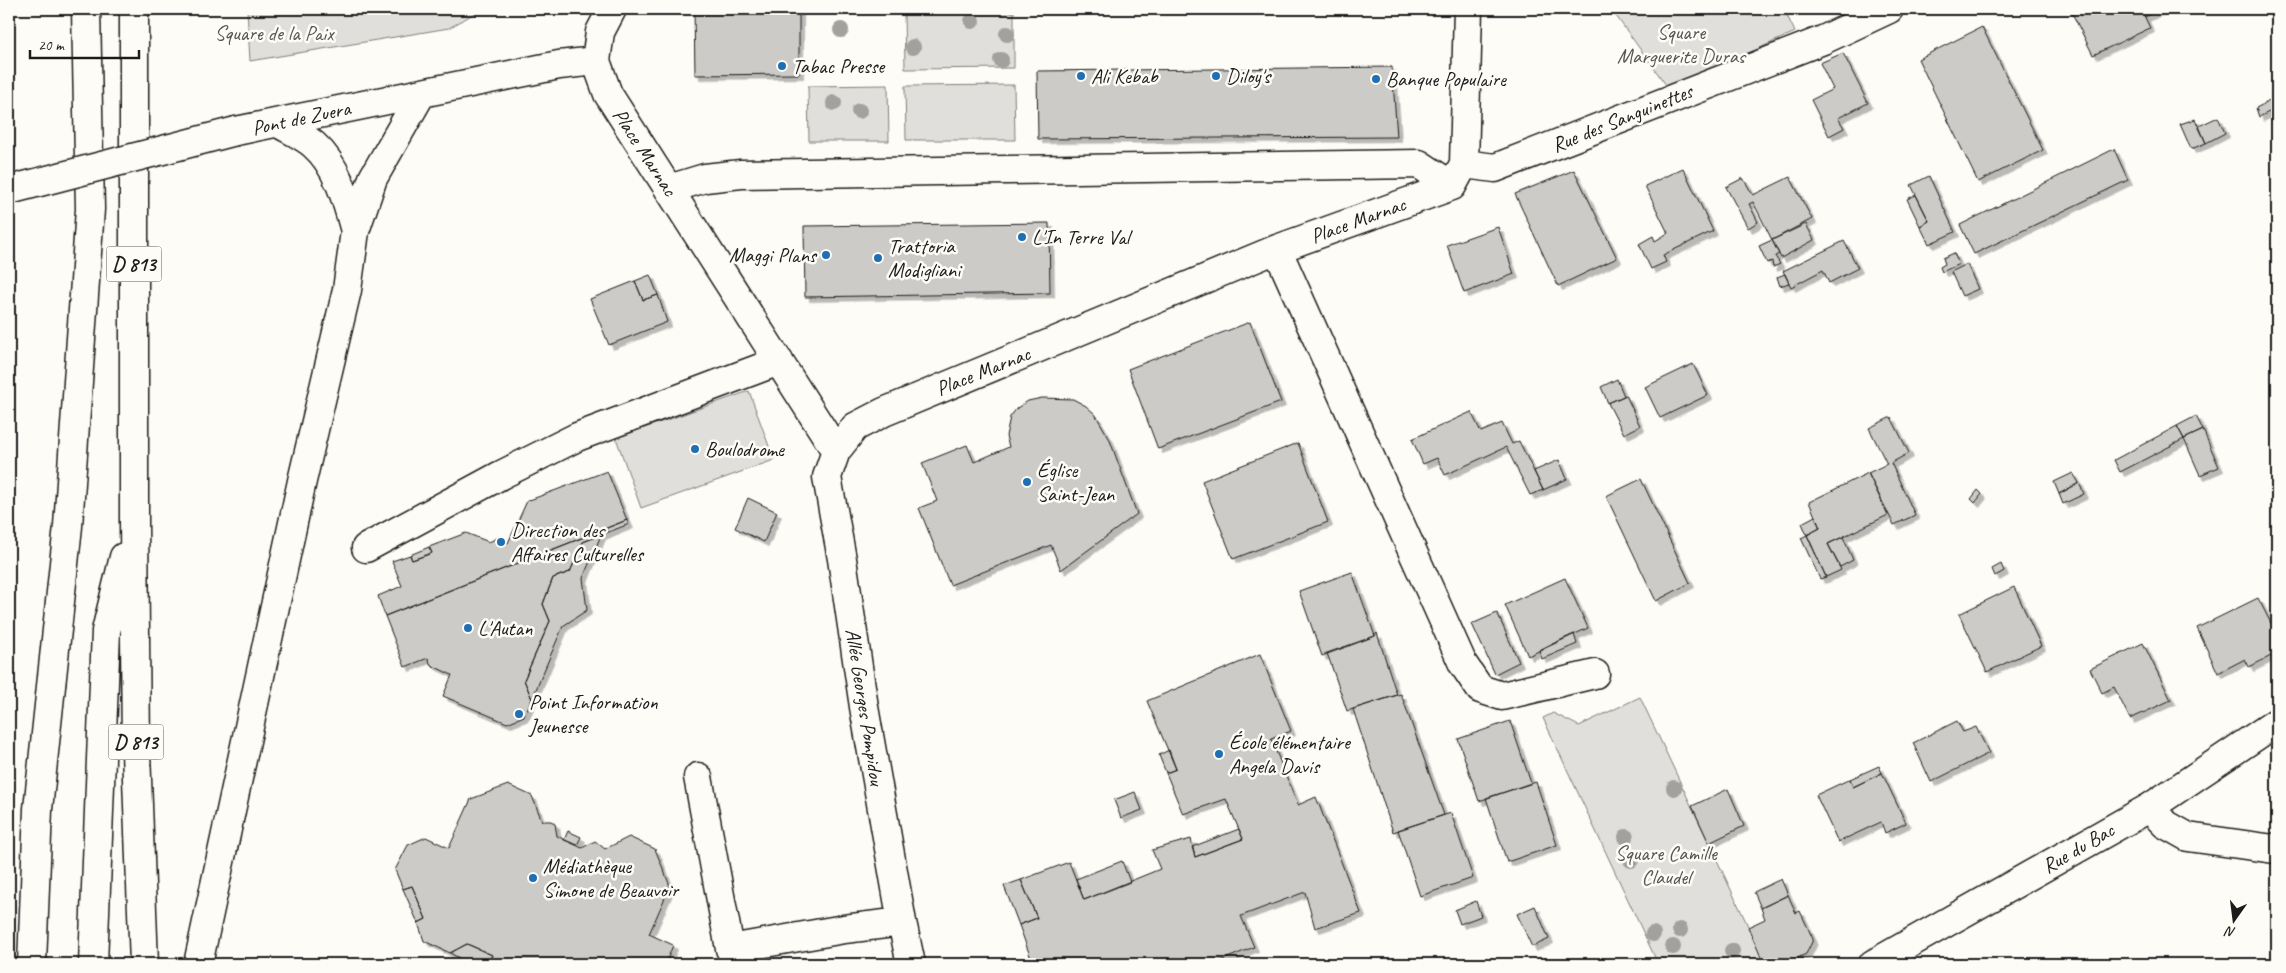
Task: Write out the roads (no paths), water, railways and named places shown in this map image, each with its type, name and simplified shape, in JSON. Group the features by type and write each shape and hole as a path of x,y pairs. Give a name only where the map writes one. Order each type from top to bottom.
{"street":[{"path":"32,964 38,809 68,526 90,209 86,9"},
{"name":"D 813","path":"134,9 136,752 144,964"},
{"name":"Place Marnac","path":"612,9 600,32 596,61 608,94 836,451 855,427 884,412 1458,175"},
{"path":"669,189 705,178 741,174 1418,164 1458,175 1468,9"},
{"name":"Rue des Sanguinettes","path":"1458,175 1495,168 1823,40 1888,9"},
{"name":"Pont de Zuera","path":"9,190 236,131 559,65 596,61"},
{"path":"198,964 302,482 347,290 355,231 373,178 420,94"},
{"path":"278,123 313,144 323,154 344,192 355,231"},
{"path":"1277,249 1463,664 1480,689 1502,696 1595,674"},
{"path":"366,548 501,475 577,437 779,361"},
{"name":"Allée Georges Pompidou","path":"836,451 827,477 902,922 911,964"},
{"name":"D 813","path":"93,964 106,631 134,519"},
{"name":"Rue du Bac","path":"1873,964 2149,808 2277,722"},
{"path":"698,777 730,948 844,928 902,922"},
{"path":"2149,808 2165,824 2188,837 2274,849 2277,847"}],"place":[{"name":"Tabac Presse","path":"782,66"},
{"name":"Ali Kebab","path":"1081,76"},
{"name":"Diloy's","path":"1216,76"},
{"name":"Banque Populaire","path":"1376,79"},
{"name":"L'In Terre Val","path":"1022,237"},
{"name":"Maggi Plans","path":"826,255"},
{"name":"Trattoria Modigliani","path":"878,258"},
{"name":"Boulodrome","path":"695,449"},
{"name":"Église Saint-Jean","path":"1027,482"},
{"name":"Direction des Affaires Culturelles","path":"501,542"},
{"name":"L'Autan","path":"468,628"},
{"name":"Point Information Jeunesse","path":"519,714"},
{"name":"École élémentaire Angela Davis","path":"1219,754"},
{"name":"Médiathèque Simone de Beauvoir","path":"533,878"}],"park label":[{"name":"Square de la Paix","path":"274,33"},
{"name":"Square Marguerite Duras","path":"1681,44"},
{"name":"Square Camille Claudel","path":"1666,865"}]}
